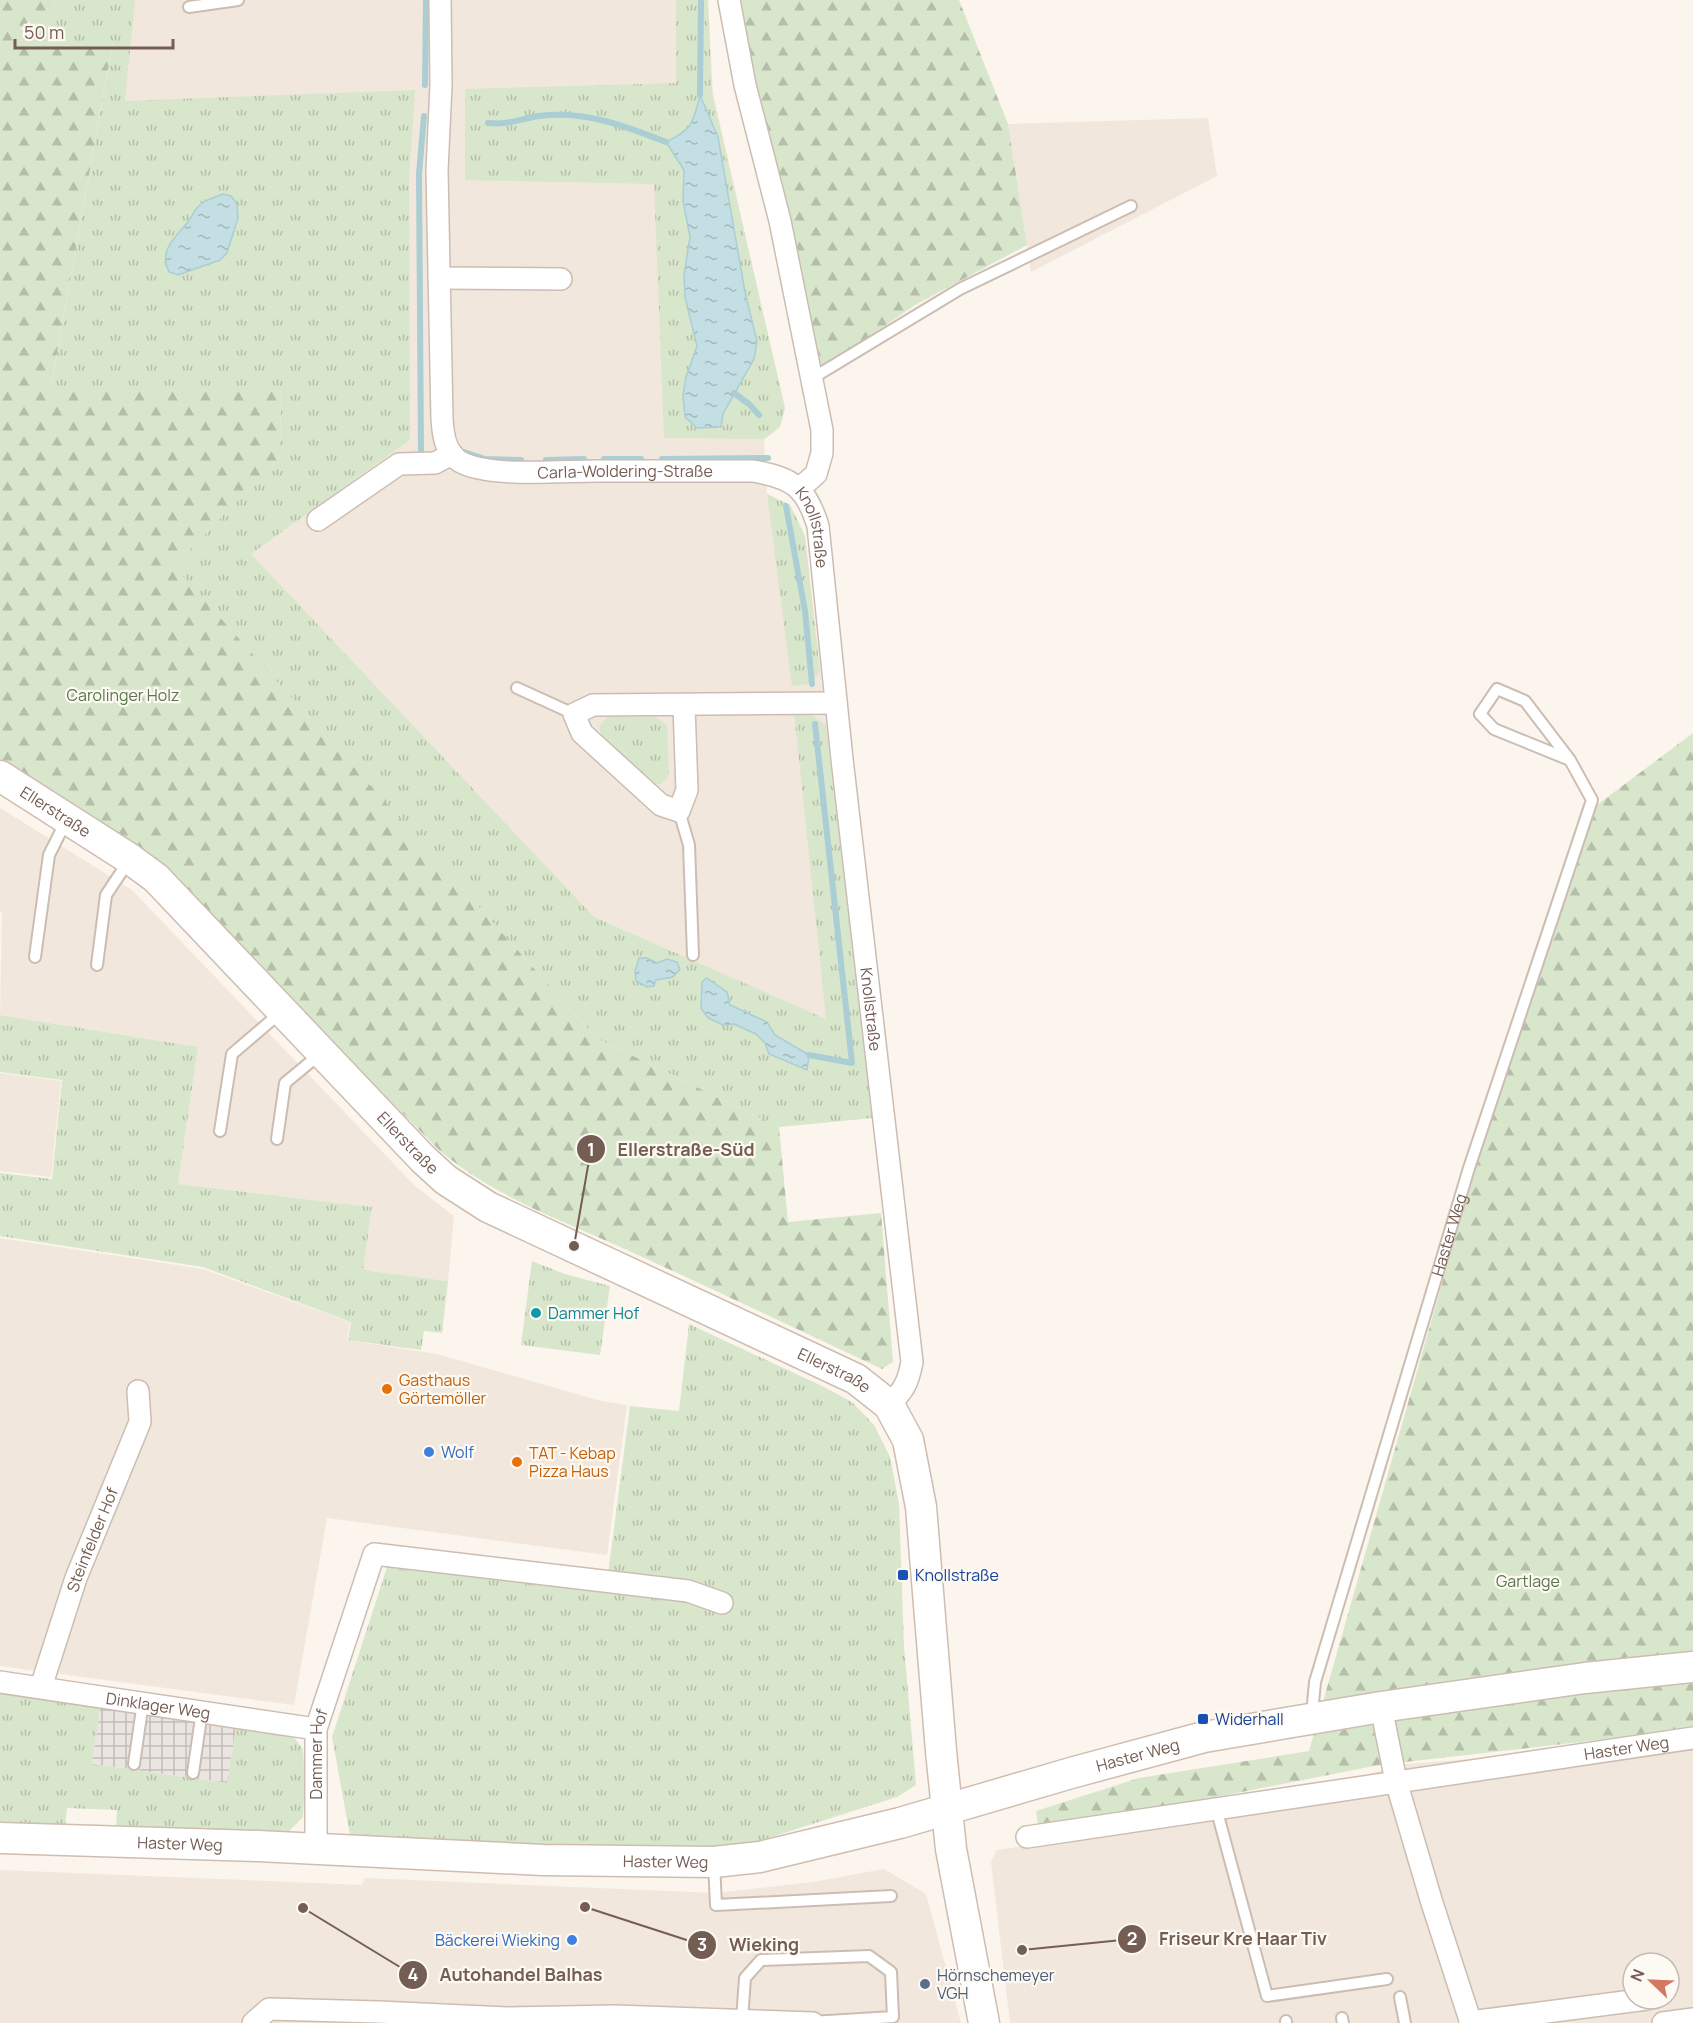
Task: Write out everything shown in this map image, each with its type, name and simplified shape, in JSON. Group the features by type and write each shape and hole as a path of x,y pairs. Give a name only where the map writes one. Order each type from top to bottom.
{"street":[{"path":"318,520 399,464 435,463 452,454 444,437 439,278 437,170 441,85 440,0"},
{"name":"Knollstraße","path":"729,0 740,63 780,221 822,430 822,453 816,474 800,488 812,506 818,526 836,703 912,1362 909,1381 889,1405"},
{"path":"439,278 561,279"},
{"name":"Carla-Woldering-Straße","path":"452,454 459,461 474,467 514,471 753,471 775,475 800,488"},
{"path":"684,706 687,790 679,811 661,805 582,734 574,714 593,705 836,703"},
{"name":"Ellerstraße","path":"0,776 156,878 423,1159 446,1180 466,1194 516,1220 856,1379 889,1405"},
{"name":"Steinfelder Hof","path":"42,1688 76,1578 140,1422 138,1391"},
{"path":"889,1405 908,1440 921,1507 946,1809 955,1875 984,2023"},
{"name":"Dammer Hof","path":"316,1848 316,1729 374,1554 688,1591 722,1603"},
{"name":"Haster Weg","path":"0,1838 316,1848 543,1860 714,1862 760,1857 900,1823 1204,1737 1381,1707 1585,1678 1693,1667"},
{"name":"Dinklager Weg","path":"0,1683 316,1729"},
{"path":"1381,1707 1396,1781 1431,1904 1471,2023 1621,2003"},
{"name":"Haster Weg","path":"1027,1837 1693,1738"},
{"path":"254,2023 269,2009 379,2017 742,2020 812,2023"},
{"path":"1663,2023 1693,2019"}],"lane":[{"path":"189,7 238,0"},
{"path":"811,379 960,289 1131,206"},
{"path":"517,688 574,714"},
{"name":"Haster Weg","path":"1315,1719 1313,1703 1315,1682 1388,1434 1469,1168 1592,800 1570,760 1526,701 1497,689 1480,714 1494,729 1570,760"},
{"path":"679,811 689,844 693,955"},
{"path":"35,957 50,855 67,819"},
{"path":"97,965 106,895 130,859"},
{"path":"220,1131 232,1054 282,1010"},
{"path":"277,1139 285,1083 322,1053"},
{"path":"134,1764 143,1702"},
{"path":"193,1773 202,1711"},
{"path":"1216,1808 1267,1995 1387,1979"},
{"path":"714,1862 716,1905 891,1896"},
{"path":"742,2020 745,1978 761,1960 869,1956 891,1972 893,2017 812,2023"},
{"path":"1400,1997 1405,2023"}],"shaded area":[{"path":"55,0 708,0 713,93 785,408 780,427 764,440 767,494 790,505 805,536 872,1118 779,1127 173,566 280,457 281,387 51,387 113,42 50,47"},
{"path":"1208,118 1217,176 1031,272 1008,124"},
{"path":"0,808 132,890 415,1186 454,1216 448,1281 363,1270 372,1207 178,1184 198,1047 0,1015 2,912 0,911"},
{"path":"0,1073 61,1081 51,1177 0,1171"},
{"path":"0,1238 203,1269 350,1322 347,1340 437,1354 601,1401 627,1405 607,1555 327,1518 294,1705 0,1666"},
{"path":"101,1703 237,1722 227,1783 92,1764"},
{"path":"1693,1742 1693,2023 1010,2023 991,1862 997,1850 1193,1822 1406,1764"},
{"path":"884,1869 926,1894 961,2023 0,2023 0,1870 362,1885 365,1878 715,1893 813,1882"}],"green space":[{"name":"Carolinger Holz","path":"0,0 55,0 50,47 113,41 51,386 281,386 280,457 174,566 596,1038 779,1127 788,1222 881,1213 893,1362 882,1369 529,1206 460,1167 439,1150 147,855 0,761"},
{"path":"55,0 135,0 125,101 415,90 409,180 410,440 251,554 594,917 826,1019 794,712 810,713 826,726 872,1118 779,1127 596,1038 173,566 280,457 281,387 51,387 113,42 50,47"},
{"path":"676,0 708,0 712,93 785,408 780,427 764,439 664,438 654,184 465,180 465,89 676,83"},
{"path":"735,0 959,0 1008,124 1027,245 915,305 819,371"},
{"path":"767,494 790,505 805,536 820,672 809,684 792,686"},
{"path":"608,716 655,717 667,725 669,775 661,784 651,784 602,739 599,726"},
{"name":"Gartlage","path":"1693,733 1693,1729 1379,1765 1039,1832 1036,1811 1139,1778 1309,1751 1512,1044 1597,805"},
{"path":"0,1015 198,1047 178,1184 372,1207 363,1270 448,1281 442,1333 424,1331 421,1350 348,1340 351,1322 203,1267 0,1236 0,1173 52,1179 62,1080 0,1072"},
{"path":"532,1261 565,1274 610,1286 600,1355 521,1345"},
{"path":"689,1324 852,1402 874,1425 890,1457 899,1504 904,1646 916,1785 897,1797 759,1841 711,1849 655,1851 350,1836 332,1737 389,1561 606,1589 630,1406 679,1411"},
{"path":"0,1693 101,1703 92,1764 227,1783 237,1722 289,1731 303,1749 305,1782 303,1817 287,1833 116,1829 117,1810 67,1808 65,1827 0,1825"}],"water":[{"path":"700,95 718,137 745,292 757,341 754,359 723,414 721,427 697,428 685,417 683,396 686,377 697,346 685,297 684,275 690,237 683,201 684,170 666,142 687,129 696,112"},
{"path":"223,194 231,196 237,204 238,218 227,253 220,260 178,275 169,272 165,258 173,239 199,206"},
{"path":"639,958 647,958 657,963 667,959 677,962 680,969 673,977 656,980 654,986 647,987 636,981 635,971"},
{"path":"707,978 727,992 730,1005 767,1022 775,1035 809,1055 807,1070 769,1054 765,1043 756,1034 734,1024 723,1025 708,1018 701,1008 702,982"}],"waterway":[{"path":"425,85 426,0"},
{"path":"700,95 701,0"},
{"path":"488,123 509,122 539,116 572,115 620,125 666,142"},
{"path":"421,452 419,174 424,116"},
{"path":"734,393 759,415"},
{"path":"464,452 485,459 521,460"},
{"path":"662,459 768,458"},
{"path":"546,460 584,459"},
{"path":"604,459 641,459"},
{"path":"786,506 805,611 812,684"},
{"path":"809,1055 852,1063 815,724"}],"place":[{"name":"Ellerstraße-Süd","path":"574,1246"},
{"name":"Dammer Hof","path":"536,1313"},
{"name":"Gasthaus Görtemöller","path":"387,1389"},
{"name":"Wolf","path":"429,1452"},
{"name":"TAT - Kebap Pizza Haus","path":"517,1462"},
{"name":"Knollstraße","path":"903,1575"},
{"name":"Widerhall","path":"1203,1719"},
{"name":"Wieking","path":"585,1907"},
{"name":"Autohandel Balhas","path":"303,1908"},
{"name":"Bäckerei Wieking","path":"572,1940"},
{"name":"Friseur Kre Haar Tiv","path":"1022,1950"},
{"name":"Hörnschemeyer VGH","path":"925,1984"}]}
